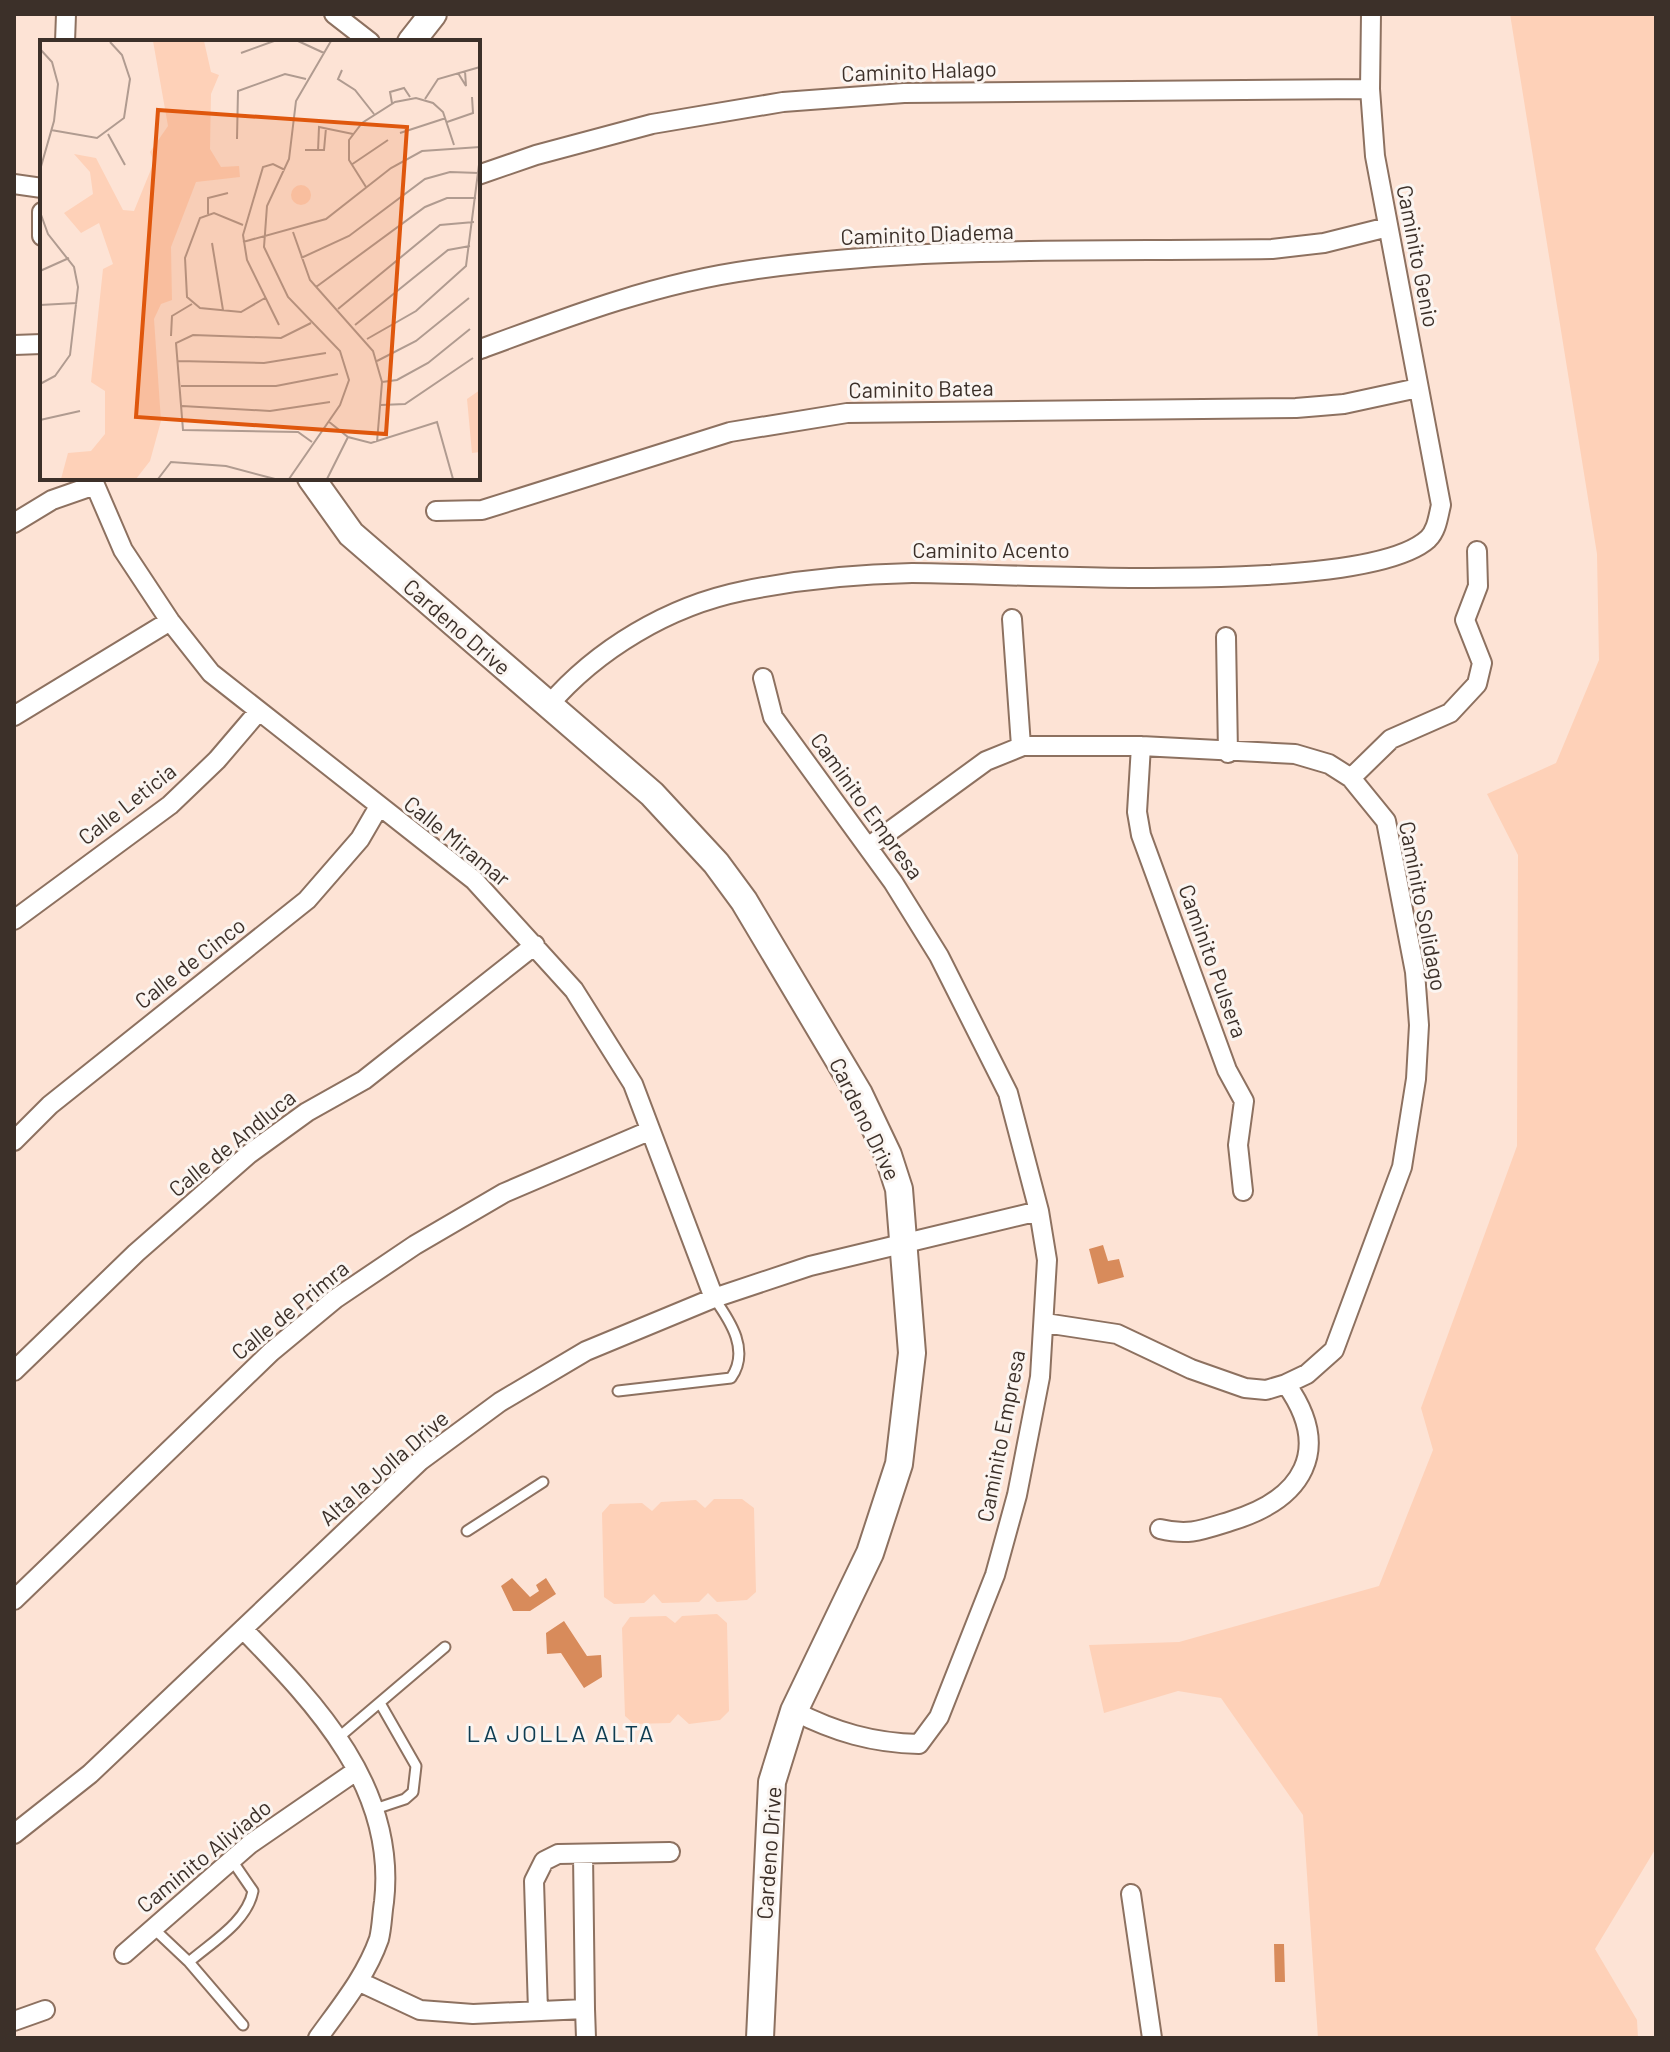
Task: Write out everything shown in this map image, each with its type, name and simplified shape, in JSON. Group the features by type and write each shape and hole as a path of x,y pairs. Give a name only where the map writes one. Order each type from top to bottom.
{"street":[{"path":"65,40 66,14"},
{"path":"334,14 367,40"},
{"path":"413,40 433,14"},
{"name":"Caminito Genio","path":"1371,14 1370,89 1375,156 1441,505"},
{"name":"Caminito Halago","path":"480,174 536,155 652,124 783,102 904,93 1370,89"},
{"path":"14,184 40,188"},
{"name":"Caminito Diadema","path":"480,349 593,308 672,285 750,270 894,256 1272,249 1324,243 1388,227"},
{"path":"14,345 40,344"},
{"name":"Caminito Batea","path":"436,511 482,510 730,432 847,413 1296,408 1344,404 1418,388"},
{"name":"Cardeno Drive","path":"312,480 351,534 652,794 716,863 744,901 859,1094 888,1155 899,1189 912,1353 899,1464 870,1553 794,1711 772,1782 760,2038"},
{"path":"14,523 52,500 94,481"},
{"name":"Calle Miramar","path":"94,481 123,550 170,621 211,673 378,808 474,880 574,990 633,1084 714,1298"},
{"name":"Caminito Acento","path":"548,706 567,683 607,651 659,619 741,591 824,579 908,573 1257,576 1328,571 1413,548 1429,538 1437,526 1441,505"},
{"path":"1351,778 1391,739 1450,713 1477,684 1482,663 1465,620 1478,586 1477,551"},
{"path":"1012,619 1021,746"},
{"path":"14,716 170,621"},
{"path":"1226,637 1228,753"},
{"name":"Caminito Empresa","path":"763,678 773,717 868,847 939,956 1008,1093 1039,1211 1047,1260 1040,1377 1017,1495 995,1575 939,1717 919,1744 877,1743 824,1726 794,1711"},
{"name":"Calle Leticia","path":"14,920 170,805 217,760 258,712"},
{"name":"Caminito Solidago","path":"868,847 986,761 1021,746 1141,746 1228,753 1295,754 1329,764 1351,778 1386,821 1415,972 1419,1025 1416,1079 1402,1167 1334,1350 1307,1374 1266,1390 1245,1388 1191,1369 1117,1334 1045,1323"},
{"name":"Caminito Pulsera","path":"1141,746 1137,812 1141,835 1227,1070 1244,1101 1238,1145 1243,1191"},
{"name":"Calle de Cinco","path":"14,1141 50,1105 307,900 360,839 378,808"},
{"name":"Calle de Andluca","path":"14,1371 136,1253 249,1154 307,1112 364,1080 535,945"},
{"name":"Calle de Primra","path":"14,1600 271,1352 335,1299 415,1245 504,1193 649,1131"},
{"name":"Alta la Jolla Drive","path":"14,1834 90,1774 420,1461 500,1402 586,1351 714,1298 810,1266 905,1246 1039,1211"},
{"path":"1160,1529 1185,1535 1262,1512 1296,1484 1307,1464 1311,1436 1303,1407 1286,1384"},
{"path":"243,1629 313,1701 338,1738 375,1809 386,1848 388,1870 379,1937 360,1982 318,2038"},
{"name":"Caminito Aliviado","path":"124,1954 231,1859 356,1771"},
{"path":"538,2011 534,1881 544,1861 558,1854 670,1852"},
{"path":"583,1854 586,2038"},
{"path":"1131,1894 1152,2038"},
{"path":"360,1982 420,2010 473,2014 585,2009"},
{"path":"14,2021 45,2010"}],"lane":[{"path":"618,1391 731,1378 740,1365 740,1345 714,1298"},
{"path":"467,1531 543,1482"},
{"path":"338,1738 445,1647"},
{"path":"375,1809 405,1799 413,1792 416,1766 380,1703"},
{"path":"189,1962 250,1907 253,1891 231,1859"},
{"path":"153,1928 189,1962 243,2025"}],"shaded area":[{"path":"1510,14 1656,14 1656,1848 1595,1949 1637,2020 1638,2038 1318,2038 1303,1815 1221,1698 1178,1691 1104,1713 1089,1645 1179,1642 1379,1586 1433,1450 1421,1408 1517,1146 1518,855 1487,794 1556,763 1599,660 1597,554"},
{"path":"1103,1245 1108,1261 1119,1259 1124,1277 1098,1284 1089,1249"},
{"path":"714,1499 742,1499 754,1508 756,1592 747,1600 717,1602 708,1593 699,1602 662,1603 654,1594 644,1603 614,1604 604,1597 602,1513 610,1504 642,1503 652,1511 661,1502 696,1500 705,1508"},
{"path":"512,1578 530,1597 539,1591 536,1585 546,1578 556,1594 530,1611 513,1611 501,1586"},
{"path":"717,1614 727,1623 729,1711 720,1720 689,1724 678,1714 670,1723 634,1724 625,1716 622,1628 630,1617 666,1616 675,1623 682,1616"},
{"path":"564,1621 587,1656 601,1655 602,1677 584,1688 561,1653 547,1654 546,1633"},
{"path":"1274,1944 1284,1944 1285,1982 1275,1982"}],"district":[{"name":"LA JOLLA ALTA","path":"561,1734"}]}
